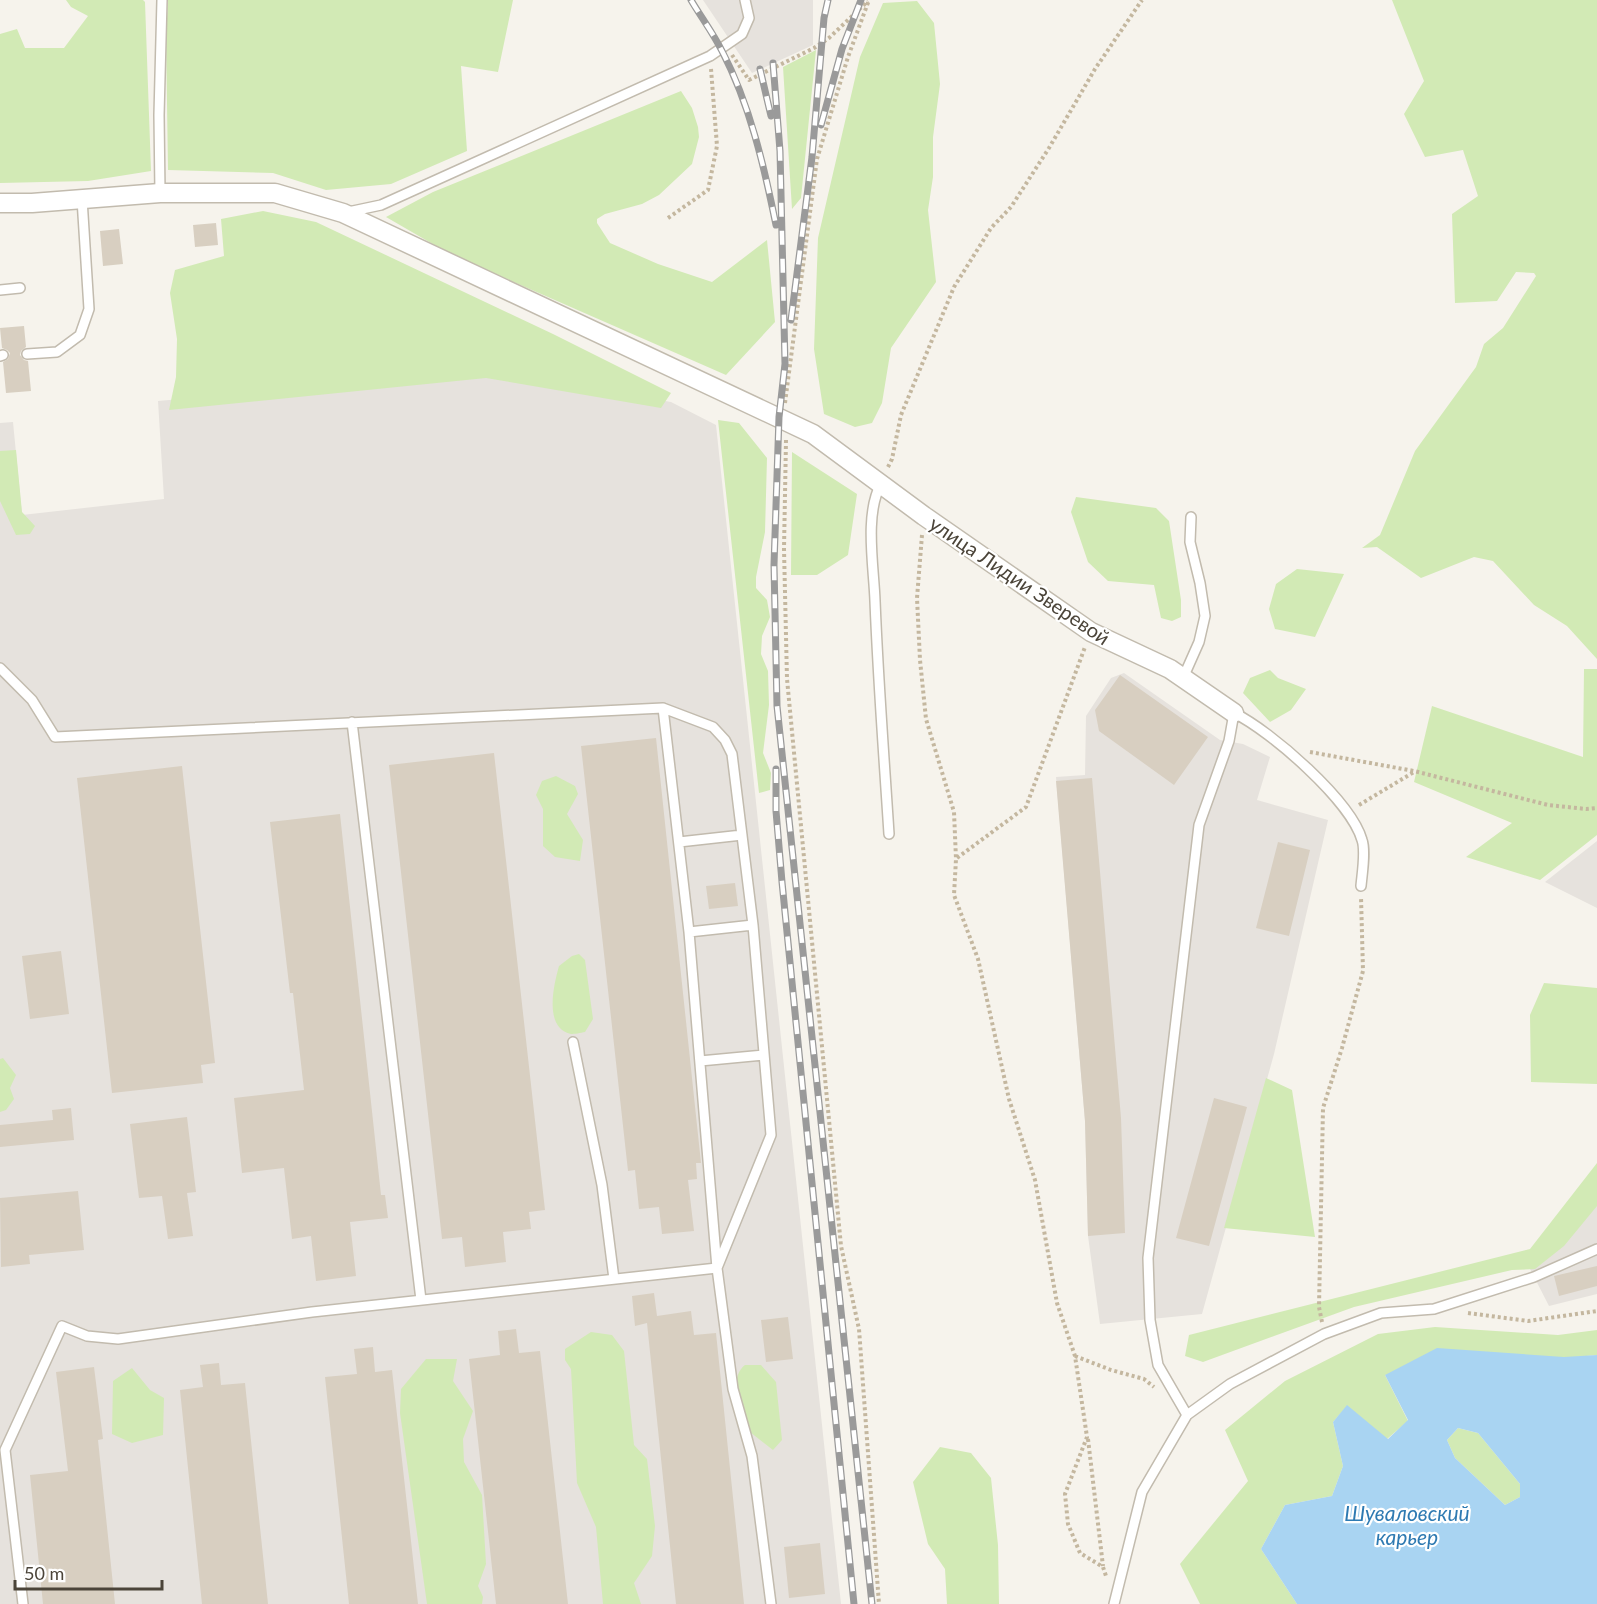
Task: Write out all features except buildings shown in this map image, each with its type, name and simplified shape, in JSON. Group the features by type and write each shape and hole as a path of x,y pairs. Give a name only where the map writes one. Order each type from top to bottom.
{"street":[{"name":"улица Лидии Зверевой","path":"0,203 32,203 160,193 275,193 343,213 813,434 924,516 1091,632 1170,669 1234,713"}],"lane":[{"path":"160,193 159,115 162,0"},
{"path":"343,213 381,205 710,56 726,47 742,33 749,18 745,0"},
{"path":"27,354 57,352 80,335 89,309 82,199"},
{"path":"0,290 20,288"},
{"path":"881,484 875,494 871,546 876,656 889,834"},
{"path":"1183,678 1199,642 1204,616 1200,583 1190,542 1191,517"},
{"path":"0,668 32,700 55,737 663,708 713,727 732,754 753,925 771,1135 717,1268"},
{"path":"663,708 689,932 717,1268 733,1389 752,1456 771,1604"},
{"path":"1187,1415 1158,1365 1150,1320 1148,1258 1199,825 1229,741 1234,713 1252,722 1294,755 1347,812 1363,841 1361,886"},
{"path":"352,722 421,1300"},
{"path":"679,842 742,835"},
{"path":"689,932 753,925"},
{"path":"573,1042 602,1185 614,1279"},
{"path":"700,1061 764,1055"},
{"path":"1114,1603 1142,1492 1187,1415 1230,1384 1324,1334 1381,1312 1434,1309 1533,1277 1597,1250"},
{"path":"22,1604 5,1450 62,1326 87,1336 118,1339 421,1300 717,1268"}],"path":[{"path":"726,47 749,80 814,48 829,38 869,0"},
{"path":"869,0 848,57 817,159 785,420 784,549 787,679 841,1246 859,1329 879,1604"},
{"path":"881,484 892,459 901,415 954,287 991,228 1011,207 1095,69 1142,0"},
{"path":"668,218 708,189 717,146 710,56"},
{"path":"924,516 917,598 922,684 926,719 954,812 956,859 954,895 978,959 1009,1098 1035,1180 1057,1303 1075,1356 1088,1437 1103,1567 1114,1603"},
{"path":"956,859 1026,807 1091,632"},
{"path":"1294,755 1312,752 1414,771 1548,805 1597,808"},
{"path":"1347,812 1414,771"},
{"path":"1324,1334 1319,1307 1323,1108 1363,971 1361,886"},
{"path":"1434,1309 1527,1321 1597,1311"},
{"path":"1075,1356 1111,1370 1144,1379 1161,1394"},
{"path":"1088,1437 1065,1494 1068,1524 1080,1553 1103,1567"}],"shaded area":[{"path":"703,0 813,0 813,45 752,73"},
{"path":"490,371 671,402 716,425 841,1604 0,1604 0,423 13,422 22,515 164,499 158,401"},
{"path":"1124,673 1220,740 1243,744 1270,757 1257,800 1328,820 1274,1054 1202,1314 1100,1324 1088,1236 1085,1121 1056,777 1085,775 1086,716 1111,678"},
{"path":"1597,841 1597,908 1545,882"},
{"path":"1597,1179 1597,1294 1549,1306 1527,1263"}],"green space":[{"path":"66,0 143,0 145,2 151,171 88,181 0,183 0,34 17,29 25,48 64,48 88,16 71,7"},
{"path":"168,0 513,0 498,72 461,66 467,151 391,184 326,190 273,173 168,170 166,36"},
{"path":"1392,0 1597,0 1597,659 1567,626 1534,605 1493,561 1474,557 1421,578 1377,547 1362,548 1380,535 1415,451 1476,367 1484,344 1503,328 1536,276 1534,273 1516,272 1497,301 1455,303 1452,214 1478,196 1463,150 1425,157 1404,114 1424,81"},
{"path":"917,1 934,23 940,84 933,137 933,177 928,210 936,282 891,348 882,403 872,423 855,427 824,414 814,349 818,238 860,57 883,3"},
{"path":"816,50 801,198 792,209 783,67"},
{"path":"681,91 692,108 698,127 699,137 692,164 659,195 642,204 605,214 597,219 597,223 610,243 658,264 712,282 767,240 775,322 726,375 450,254 386,217 433,192"},
{"path":"263,211 316,222 553,334 671,393 661,408 486,378 169,410 176,377 177,339 170,293 175,270 224,256 221,219"},
{"path":"718,420 739,423 767,458 765,532 756,588 767,600 770,617 762,636 761,654 768,671 769,705 763,753 771,773 770,790 759,793"},
{"path":"16,450 22,512 35,526 30,534 16,535 0,501 0,451"},
{"path":"792,452 857,494 848,555 817,575 791,575"},
{"path":"1076,497 1156,508 1169,521 1181,600 1181,617 1172,621 1161,618 1154,585 1108,581 1088,562 1071,512"},
{"path":"1297,569 1344,574 1315,637 1275,629 1269,609 1276,584"},
{"path":"1584,669 1597,669 1597,835 1540,880 1466,857 1512,823 1414,782 1432,706 1583,757"},
{"path":"1270,670 1278,678 1306,689 1291,710 1270,722 1243,693 1250,678"},
{"path":"556,776 575,786 578,794 567,814 583,840 580,861 555,857 543,846 543,809 536,795 542,781"},
{"path":"579,954 585,960 593,1019 585,1032 571,1034 562,1030 557,1023 554,1015 553,994 559,966 572,956"},
{"path":"1544,983 1597,988 1597,1084 1531,1082 1530,1015"},
{"path":"3,1058 16,1075 10,1088 14,1099 6,1110 0,1112 0,1059"},
{"path":"1266,1078 1292,1090 1315,1237 1224,1228"},
{"path":"1597,1163 1597,1206 1564,1246 1535,1269 1512,1270 1354,1307 1203,1362 1185,1356 1189,1335 1530,1249"},
{"path":"1435,1327 1558,1335 1597,1330 1597,1355 1385,1375 1408,1421 1387,1439 1347,1406 1333,1422 1343,1466 1332,1496 1285,1505 1261,1549 1297,1604 1200,1604 1180,1564 1248,1481 1225,1430 1285,1381 1378,1334"},
{"path":"591,1332 612,1335 624,1351 634,1445 647,1459 655,1526 652,1556 634,1583 641,1604 603,1604 596,1527 577,1483 571,1369 565,1360 565,1349"},
{"path":"426,1359 457,1359 453,1381 473,1411 463,1439 464,1462 482,1495 486,1564 478,1586 483,1597 482,1604 427,1604 400,1413 401,1389"},
{"path":"745,1365 761,1365 776,1382 782,1440 773,1450 741,1425 736,1385 740,1370"},
{"path":"132,1368 150,1390 164,1398 163,1435 132,1443 112,1434 113,1381"},
{"path":"1458,1428 1478,1433 1520,1484 1520,1497 1505,1505 1455,1458 1447,1440"},
{"path":"940,1447 971,1453 991,1478 998,1545 999,1604 947,1604 945,1569 928,1544 913,1482"}],"water":[{"name":"Шуваловский карьер","path":"1437,1348 1564,1357 1597,1355 1597,1604 1297,1604 1261,1549 1285,1505 1332,1496 1343,1466 1333,1422 1347,1405 1388,1439 1408,1420 1385,1375","holes":["1458,1428 1478,1433 1520,1484 1520,1497 1505,1505 1455,1458 1447,1440"]}],"railway":[{"path":"691,0 718,44 741,93 761,158 776,225"},
{"path":"791,320 812,157 824,18 828,0"},
{"path":"821,125 842,49 861,0"},
{"path":"773,63 780,151 785,364 779,417 774,565 777,706 872,1604"},
{"path":"760,69 771,116"},
{"path":"776,769 776,811 782,882 854,1604"}]}
